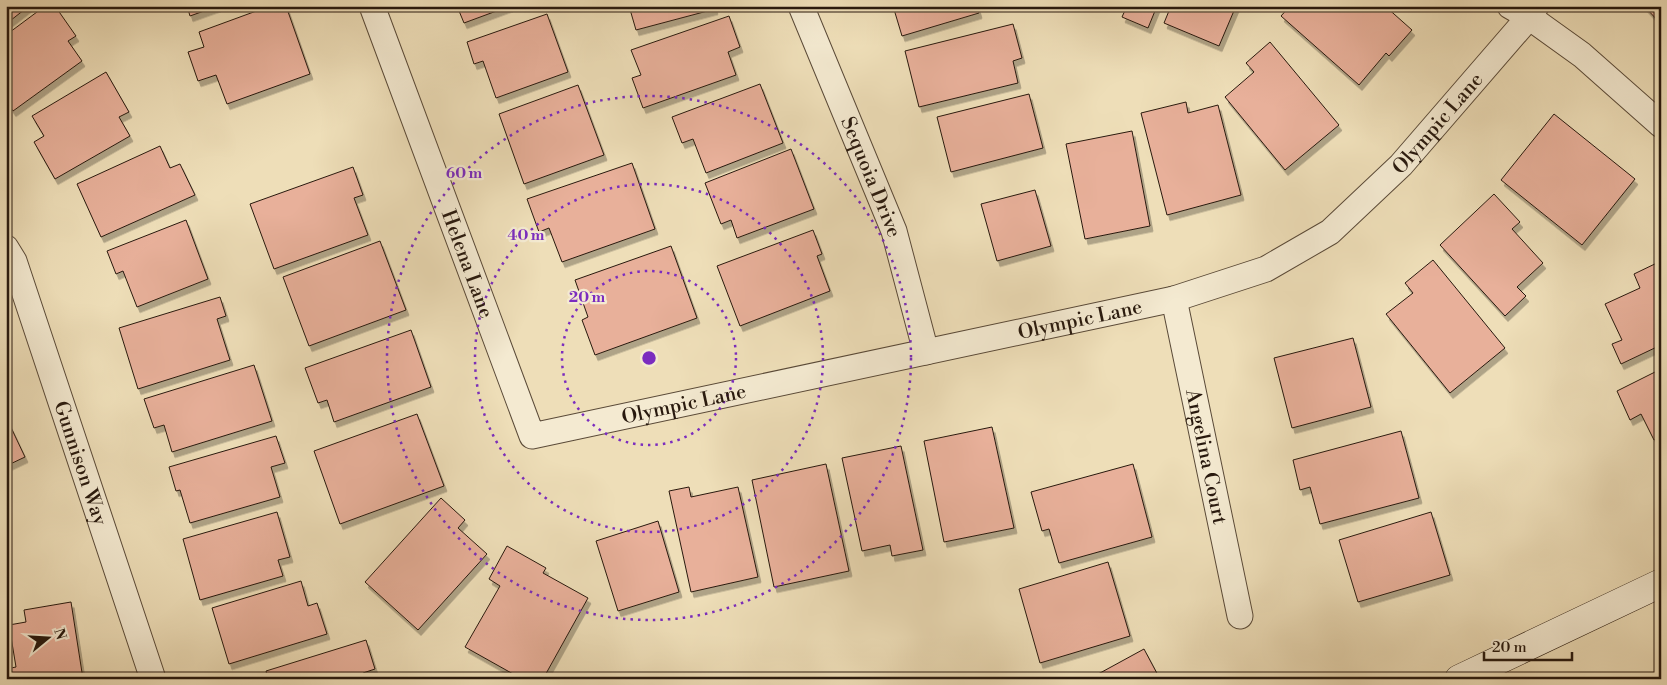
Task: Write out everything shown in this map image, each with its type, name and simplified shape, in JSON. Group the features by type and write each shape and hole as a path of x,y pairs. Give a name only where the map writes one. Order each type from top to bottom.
{"street":[{"name":"Helena Lane","path":"372,6 532,436"},
{"name":"Sequoia Drive","path":"801,6 894,231 926,352"},
{"name":"Olympic Lane","path":"532,436 1174,299 1266,269 1330,232 1401,165 1525,10"},
{"path":"1525,10 1582,55 1661,125"},
{"name":"Gunnison Way","path":"9,258 153,679"},
{"name":"Angelina Court","path":"1174,299 1240,616"},
{"path":"1459,679 1661,583"}],"building":[{"path":"6,6 29,6 6,24"},
{"path":"45,6 55,6 76,36 68,41 82,61 13,111 6,101 6,35"},
{"path":"187,6 218,6 190,16"},
{"path":"270,6 286,6 310,74 227,104 216,75 198,81 188,52 204,47 199,32"},
{"path":"457,6 510,6 464,23"},
{"path":"629,6 714,6 715,9 636,30"},
{"path":"893,6 977,6 979,13 902,36"},
{"path":"1127,6 1157,6 1148,28 1122,17"},
{"path":"1171,6 1236,6 1219,46 1164,23"},
{"path":"1290,6 1385,6 1412,30 1389,56 1386,53 1359,85 1281,16"},
{"path":"1644,6 1661,6 1661,24"},
{"path":"547,14 568,72 496,98 483,61 474,64 467,42"},
{"path":"729,16 740,47 728,52 736,75 643,108 632,78 641,75 631,50"},
{"path":"1013,24 1022,58 1013,61 1018,83 919,107 905,51"},
{"path":"1270,42 1339,125 1285,170 1225,97 1254,72 1246,63"},
{"path":"106,72 129,112 119,117 130,136 55,179 34,142 44,136 32,116"},
{"path":"760,84 783,143 706,173 693,139 682,143 672,117"},
{"path":"578,85 604,155 524,184 499,114"},
{"path":"1029,94 1043,148 951,172 937,117"},
{"path":"1186,102 1188,113 1218,105 1241,195 1167,215 1141,113"},
{"path":"1554,114 1635,179 1582,245 1501,180"},
{"path":"1132,131 1150,226 1085,239 1066,144"},
{"path":"160,146 170,168 180,164 195,195 101,237 77,184"},
{"path":"791,149 814,209 737,238 731,220 721,224 705,183"},
{"path":"632,163 655,229 562,262 549,228 539,232 527,199"},
{"path":"353,167 363,195 354,198 368,235 274,269 250,204"},
{"path":"1035,190 1051,246 997,261 981,204"},
{"path":"1494,194 1520,222 1512,229 1543,263 1517,287 1526,296 1505,316 1440,245"},
{"path":"186,220 208,279 137,307 123,271 116,274 107,251"},
{"path":"813,230 822,254 817,256 830,291 740,326 717,266"},
{"path":"380,241 406,310 309,346 283,277"},
{"path":"671,246 697,318 595,355 582,320 588,317 575,280"},
{"path":"1433,260 1505,348 1450,393 1386,314 1413,293 1405,283"},
{"path":"1661,261 1661,345 1621,364 1612,344 1622,340 1605,304 1640,288 1634,274"},
{"path":"220,297 226,316 217,319 230,360 138,389 119,328"},
{"path":"411,330 431,387 334,422 327,400 318,403 305,368"},
{"path":"1353,338 1371,407 1292,428 1274,358"},
{"path":"254,365 272,421 172,452 164,425 154,428 144,399"},
{"path":"1661,369 1661,437 1654,440 1641,414 1630,420 1617,391"},
{"path":"417,414 444,486 340,524 314,451"},
{"path":"6,417 25,457 6,466"},
{"path":"992,427 1014,528 944,542 924,441"},
{"path":"1401,431 1419,498 1320,524 1310,487 1300,490 1293,460"},
{"path":"276,436 285,463 271,467 280,497 190,523 180,490 176,491 169,467"},
{"path":"901,446 923,550 892,556 890,545 862,551 842,458"},
{"path":"826,464 849,571 774,587 752,480"},
{"path":"1133,464 1152,537 1059,563 1049,529 1042,531 1031,492"},
{"path":"689,487 691,497 738,487 758,577 691,592 669,491"},
{"path":"441,498 465,520 458,528 487,554 418,630 365,582"},
{"path":"277,512 290,557 278,560 283,576 200,600 183,539"},
{"path":"1431,512 1450,575 1358,602 1339,540"},
{"path":"658,521 679,592 618,611 596,541"},
{"path":"507,546 546,568 543,573 588,598 543,679 522,679 465,647 500,586 489,579"},
{"path":"1108,562 1130,636 1040,663 1019,589"},
{"path":"301,581 308,606 317,603 327,634 229,664 212,608"},
{"path":"71,602 83,679 6,679 6,669 16,667 9,625 26,622 24,610"},
{"path":"366,640 375,669 363,673 365,679 268,679 266,671"},
{"path":"1144,649 1160,679 1089,679"}]}
